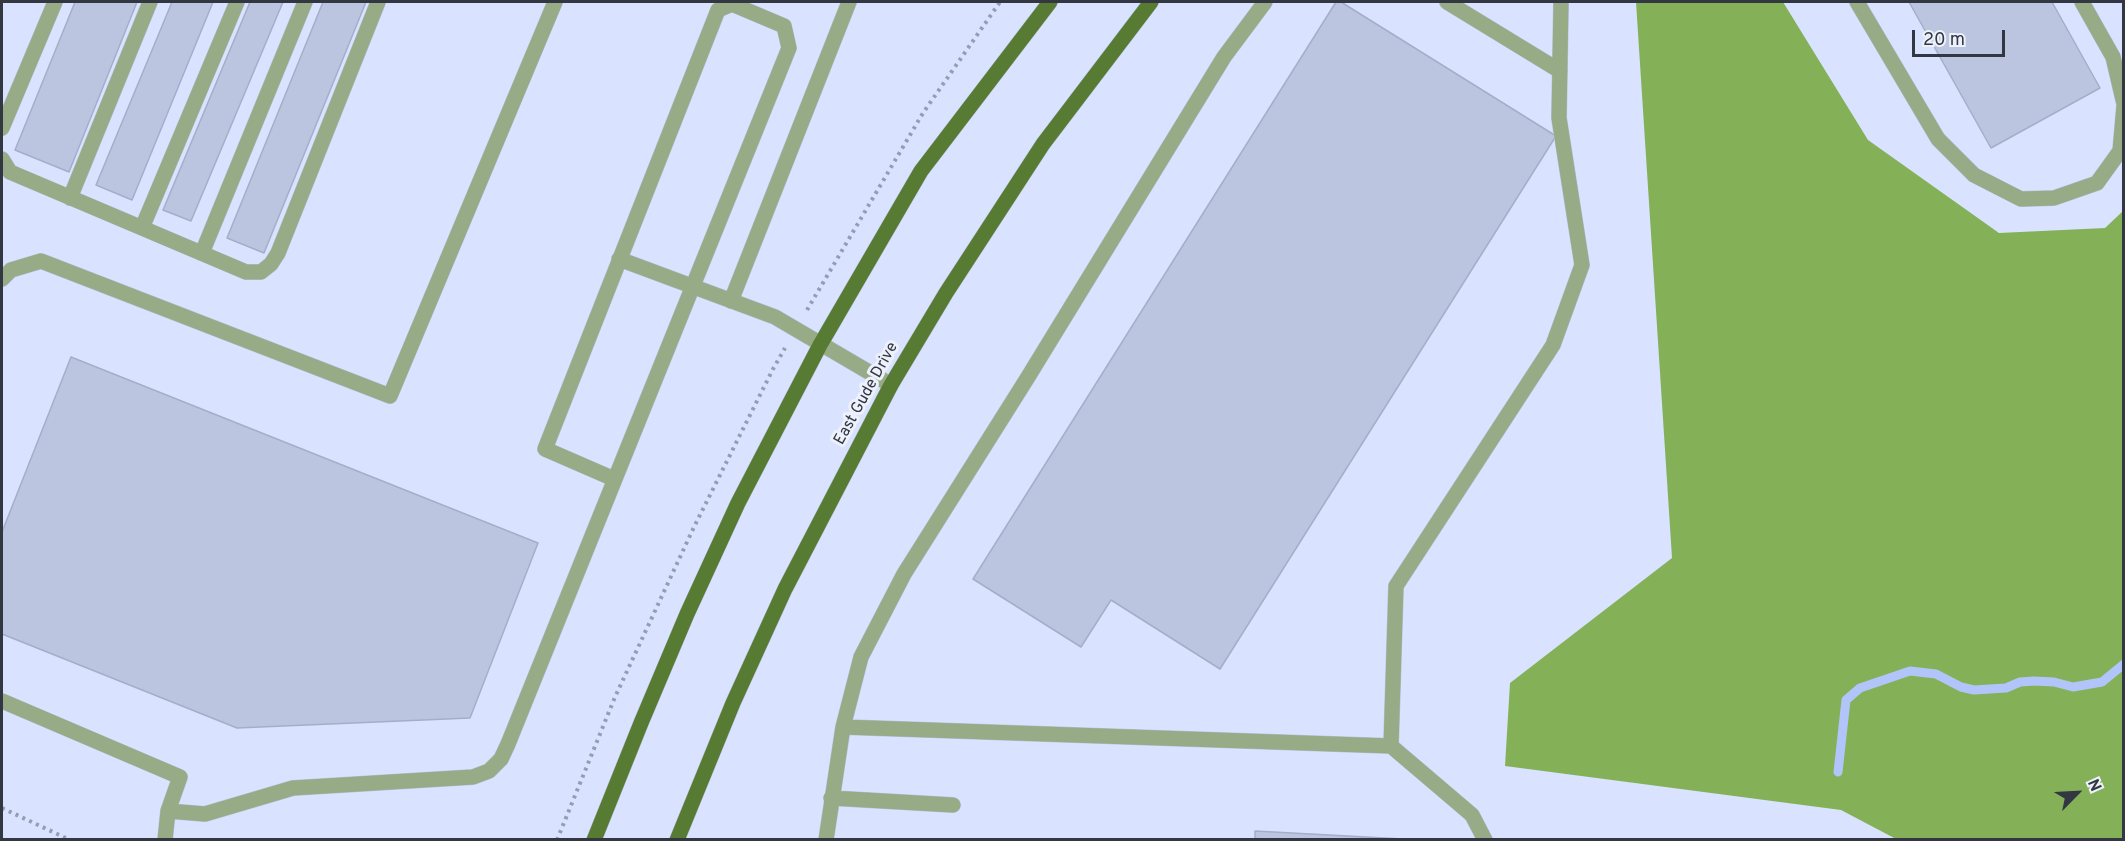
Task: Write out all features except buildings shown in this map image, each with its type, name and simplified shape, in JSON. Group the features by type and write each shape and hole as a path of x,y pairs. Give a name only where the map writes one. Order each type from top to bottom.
{"main road":[{"path":"594,840 687,614 738,503 820,345 921,171 1050,2"},
{"name":"East Gude Drive","path":"677,840 733,703 785,589 891,385 946,293 1043,144 1151,2"}],"lane":[{"path":"2,128 55,2"},
{"path":"70,198 150,2"},
{"path":"142,228 237,2"},
{"path":"201,253 305,2"},
{"path":"2,159 10,172 246,272 261,272 271,264 278,253 378,2"},
{"path":"2,279 11,270 40,261 390,396 555,2"},
{"path":"731,301 849,2"},
{"path":"826,840 843,727 861,657 904,574 1224,57 1265,2"},
{"path":"1447,2 1560,71"},
{"path":"1391,746 1396,586 1553,345 1582,265 1559,118 1561,2"},
{"path":"1857,2 1938,139 1974,175 2021,199 2054,198 2097,183 2120,151 2124,105 2113,57 2082,2"},
{"path":"168,811 205,814 293,788 473,777 489,771 501,759 789,48 784,26 732,4 718,10 545,449 614,479"},
{"path":"619,259 775,318 891,385"},
{"path":"2,701 180,777 168,811 165,840"},
{"path":"843,727 1391,746 1472,815 1485,840"},
{"path":"831,798 953,805"}],"path":[{"path":"2,808 70,840"}],"green space":[{"path":"1636,2 1783,2 1868,140 1999,233 2105,228 2123,211 2123,839 1896,839 1841,810 1505,766 1510,683 1672,558"}],"waterway":[{"path":"1838,772 1846,700 1860,688 1910,671 1936,674 1961,687 1974,690 2006,688 2020,682 2034,681 2054,682 2073,687 2102,682 2124,664"}]}
